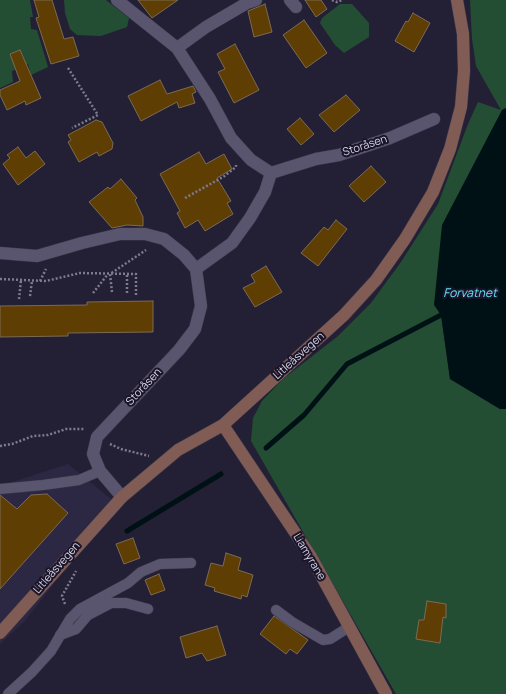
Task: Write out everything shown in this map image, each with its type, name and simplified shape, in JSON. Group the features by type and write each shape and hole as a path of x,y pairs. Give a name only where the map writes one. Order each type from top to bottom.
{"street":[{"path":"0,253 37,256 120,234 145,234 164,239 184,255 196,269 232,243 250,218 265,192 271,173 250,160 231,138 210,99 176,48 117,0"},
{"path":"176,48 206,27 247,2 256,0"},
{"name":"Litleåsvegen","path":"0,633 122,497 178,450 224,425 344,315 376,280 406,239 433,192 450,149 461,107 464,71 463,34 457,0"},
{"name":"Storåsen","path":"271,173 316,159 339,155 390,138 434,119"},
{"name":"Storåsen","path":"97,437 179,350 195,330 201,306 196,269"},
{"name":"Liamyrane","path":"224,425 310,556 386,694"},
{"path":"97,437 93,454 100,471 122,497"}],"lane":[{"path":"0,489 79,480 100,471"},
{"path":"8,694 32,672 51,651 70,619 80,609 128,583 141,572 160,564 191,563"},
{"path":"60,635 76,629 88,615 111,603 126,603 148,609"},
{"path":"276,610 292,622 323,640 330,639 349,627"}],"path":[{"path":"332,0 338,2 342,0"},
{"path":"68,68 98,115 72,128"},
{"path":"185,198 216,181 236,167 235,160"},
{"path":"93,293 109,274 164,239"},
{"path":"0,279 46,282 80,273 136,274 136,296"},
{"path":"109,274 112,292"},
{"path":"127,293 128,274"},
{"path":"20,299 21,280"},
{"path":"30,296 32,281"},
{"path":"0,446 12,444 33,436 48,435 66,429 84,429 121,449 149,456"},
{"path":"70,619 62,596 78,569"}],"shaded area":[{"path":"68,464 116,503 25,621 0,644 0,486"}],"green space":[{"path":"0,0 30,0 33,17 30,17 31,29 37,30 48,67 31,75 28,64 12,71 13,82 0,88"},
{"path":"64,0 106,0 129,18 127,27 101,36 77,35 70,29 65,13"},
{"path":"470,0 506,0 506,108 502,110 441,315 450,379 500,409 506,409 506,694 396,694 251,441 253,418 262,401 283,379 338,336 371,303 401,262 438,204 468,124 478,102 501,110 476,66 472,39"},
{"path":"340,4 352,4 369,23 369,37 344,53 335,45 320,23 322,18"}],"water":[{"name":"Forvatnet","path":"506,108 506,409 500,409 450,379 441,315 434,305 442,225 502,110"}],"building":[{"path":"34,0 52,0 64,39 73,37 79,56 51,64 36,18 39,17"},
{"path":"138,0 178,0 152,18"},
{"path":"305,0 321,0 327,9 316,17"},
{"path":"265,4 272,32 254,37 248,11"},
{"path":"413,13 430,23 414,52 395,41 406,21 408,22"},
{"path":"304,20 327,53 306,68 283,35"},
{"path":"235,44 259,90 234,103 218,72 225,69 217,54"},
{"path":"20,50 41,98 26,105 25,101 7,110 0,95 0,90 20,81 10,54"},
{"path":"160,80 167,94 193,86 196,92 192,94 195,103 179,108 177,102 141,121 128,96"},
{"path":"346,95 360,110 334,132 319,115"},
{"path":"300,118 314,134 301,145 287,129"},
{"path":"96,120 102,122 113,143 112,149 99,156 97,152 79,162 68,142 71,140 68,135"},
{"path":"18,147 26,158 35,151 45,164 18,185 3,164 10,158 7,155"},
{"path":"199,152 206,164 224,154 232,169 217,178 231,201 227,203 233,214 205,231 198,220 185,228 177,213 180,211 160,174"},
{"path":"371,166 386,182 364,202 349,186"},
{"path":"121,179 137,198 135,200 143,217 143,226 127,225 112,228 89,202 108,187 110,189"},
{"path":"336,220 347,229 318,266 301,253 324,227 328,230"},
{"path":"266,266 282,292 255,307 243,288 255,282 251,275"},
{"path":"153,301 153,332 68,333 68,336 0,337 0,306 87,305 87,302"},
{"path":"47,494 68,513 0,589 0,495 17,509 31,495"},
{"path":"133,538 140,558 124,564 116,544"},
{"path":"226,553 241,558 238,570 253,575 247,597 242,595 241,599 214,591 215,588 205,585 211,563 223,566"},
{"path":"159,574 165,590 151,595 145,580"},
{"path":"427,601 446,604 446,618 443,617 440,643 416,639 419,620 424,620"},
{"path":"274,616 308,640 297,654 290,649 286,654 260,634"},
{"path":"217,626 226,655 207,661 202,653 186,658 180,637"}],"waterway":[{"path":"266,448 304,415 347,364 441,315"},
{"path":"127,531 221,474"}]}
